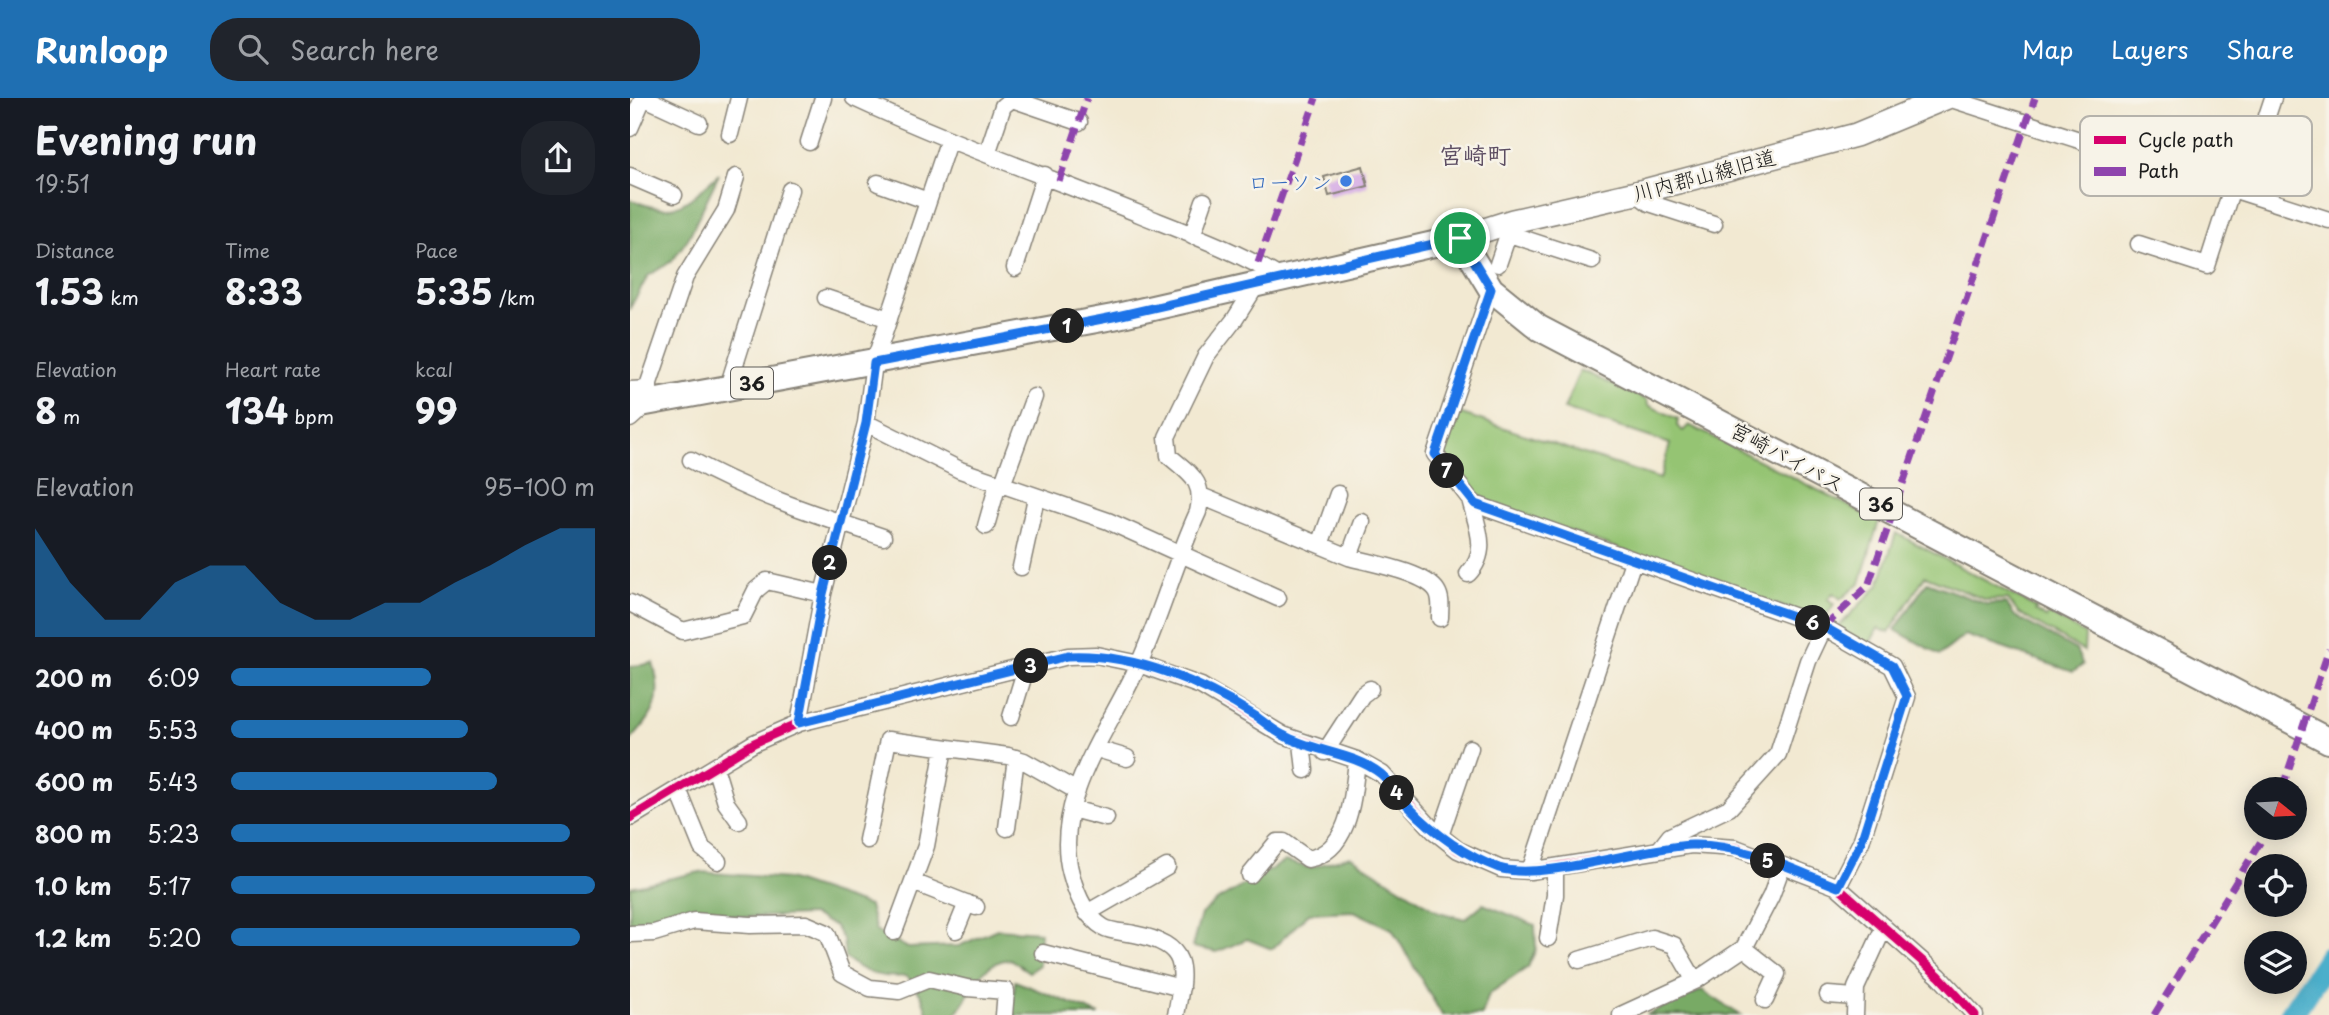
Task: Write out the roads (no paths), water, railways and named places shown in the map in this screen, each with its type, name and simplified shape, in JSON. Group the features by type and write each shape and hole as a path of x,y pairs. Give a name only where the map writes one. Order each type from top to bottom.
{"main road":[{"name":"36","path":"639,397 728,387 874,363 1113,317 1460,238"},
{"name":"宮崎バイパス","path":"1460,238 1491,289 1513,310 1573,347 1685,401 2329,741"}],"street":[{"path":"630,128 644,98 699,122"},
{"path":"730,134 739,98"},
{"path":"808,142 823,98"},
{"path":"854,98 1258,263 1283,279"},
{"path":"1946,98 2080,140"},
{"name":"川内郡山線旧道","path":"1460,238 1511,227 1856,135 1946,98"},
{"path":"2266,116 2273,98"},
{"path":"987,154 1003,106 1012,99 1079,122"},
{"path":"799,723 823,594 866,423 874,363 949,139"},
{"path":"630,176 674,195"},
{"path":"1015,268 1045,176"},
{"path":"630,419 685,277 726,210 736,177"},
{"path":"878,183 928,201"},
{"path":"728,387 790,190"},
{"path":"1636,193 1649,203 1714,224"},
{"path":"2138,244 2207,266 2235,196"},
{"path":"2255,196 2329,220"},
{"path":"1192,236 1204,201"},
{"path":"1498,264 1511,227 1592,261"},
{"path":"1176,1015 1181,988 1180,960 1173,947 1152,937 1104,928 1087,913 1071,873 1067,849 1077,791 1139,664 1201,496 1198,484 1169,456 1167,436 1206,356 1230,327 1257,284"},
{"path":"1491,289 1435,454 1475,504 1824,627 1892,666 1907,696 1861,842 1838,887"},
{"path":"826,298 889,319"},
{"path":"986,526 1034,397"},
{"path":"866,423 960,470 1108,521 1278,598"},
{"path":"691,460 728,481 788,506 883,537"},
{"path":"1320,545 1338,494"},
{"path":"1201,496 1349,557 1424,581 1437,590 1441,602 1440,618"},
{"path":"1021,567 1036,498"},
{"path":"1468,574 1478,564 1482,542 1470,499"},
{"path":"1349,557 1362,522"},
{"path":"1530,871 1633,561"},
{"path":"630,603 683,631 743,616 756,590 767,581 823,594"},
{"path":"1659,850 1670,836 1729,808 1778,754 1808,661 1824,627"},
{"path":"630,818 754,743 799,723 1068,656 1096,655 1139,664 1201,686 1283,735 1325,752 1357,760 1382,774 1408,806 1458,850 1501,869 1530,871 1691,845 1736,848 1838,887 1939,976 1975,1015"},
{"path":"1011,717 1026,668"},
{"path":"1325,752 1362,695 1370,689"},
{"path":"867,840 888,740 1016,758 1077,791"},
{"path":"1302,743 1305,770"},
{"path":"894,932 926,846 944,748"},
{"path":"1440,836 1471,748"},
{"path":"1097,749 1126,758"},
{"path":"1007,828 1016,758"},
{"path":"1250,875 1277,842 1284,842 1308,859 1318,857 1339,840 1352,803 1357,760"},
{"path":"715,767 726,803 739,821"},
{"path":"678,789 702,848 718,861"},
{"path":"1072,808 1105,818"},
{"path":"1621,1015 1695,982 1744,948 1771,896 1782,866"},
{"path":"1087,913 1167,867"},
{"path":"1548,938 1555,895 1555,867"},
{"path":"913,882 972,905 956,930"},
{"path":"630,934 654,933 694,921 750,925 806,924 827,933 842,973 853,981 870,988 900,991 929,979 967,988 1006,991 1004,1015"},
{"path":"1855,1015 1855,997 1863,969 1884,927"},
{"path":"1579,960 1652,937 1674,945 1695,982"},
{"path":"1744,948 1777,974 1765,1000"},
{"path":"1042,953 1181,988"},
{"path":"1828,995 1855,997"}],"waterway":[{"path":"2291,1015 2329,957"}],"place":[{"name":"ローソン","path":"1346,181"}],"district":[{"name":"宮崎町","path":"1475,154"}]}
